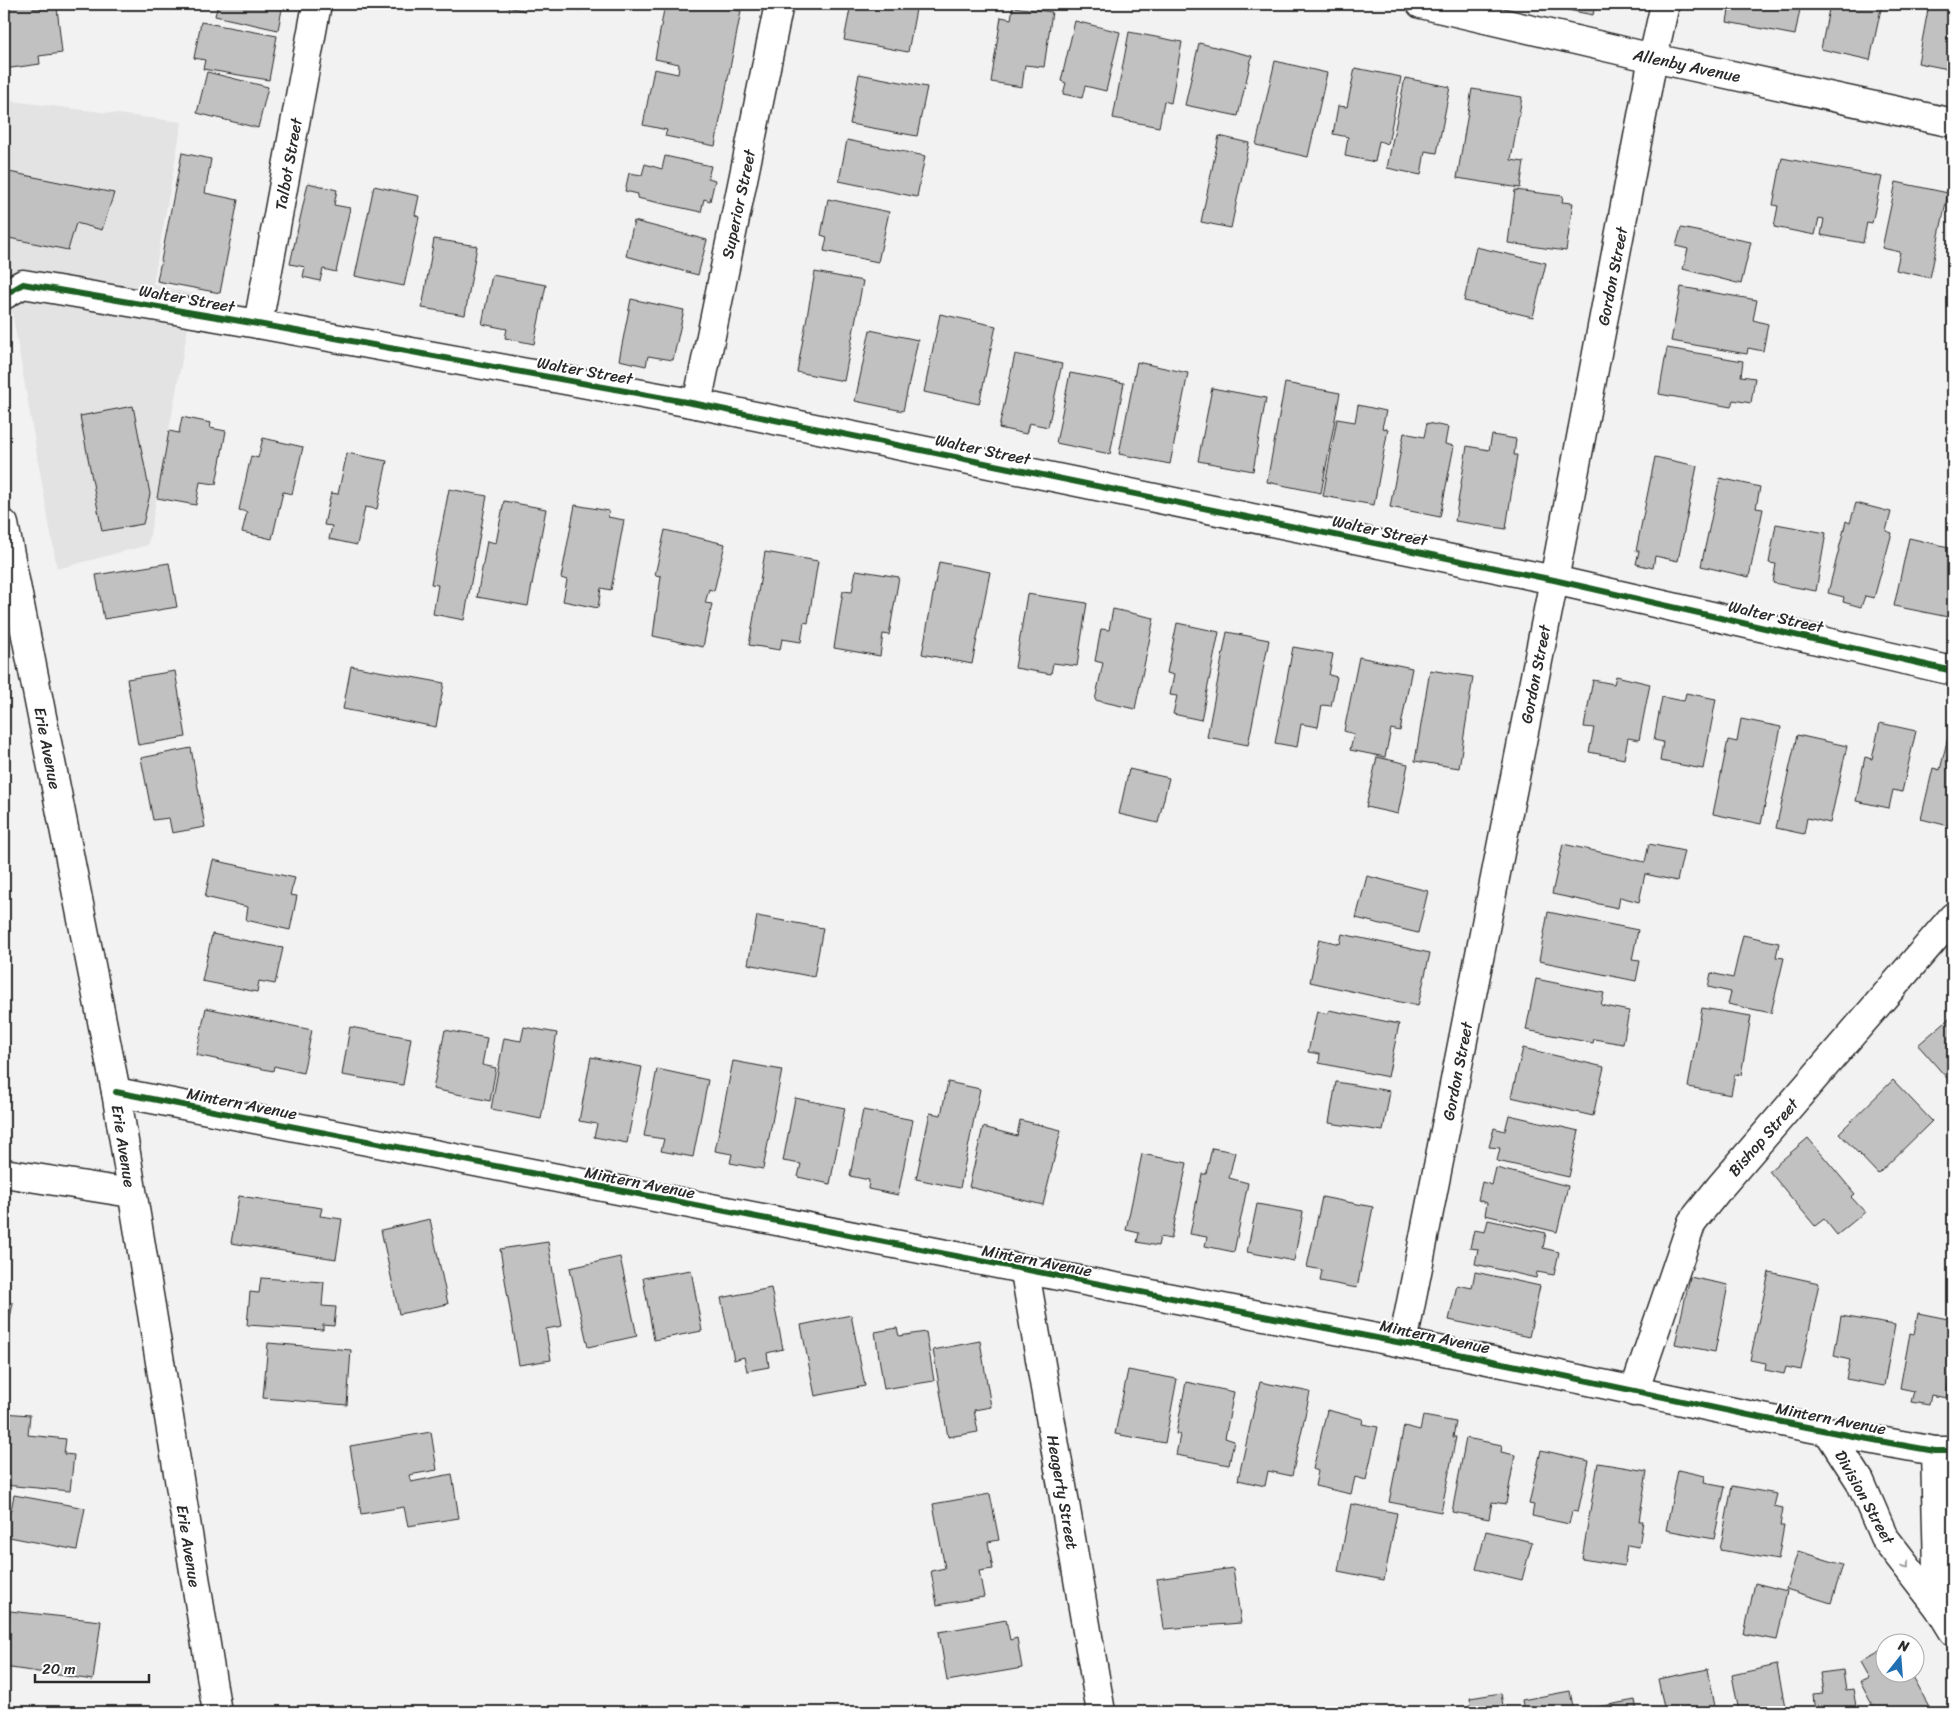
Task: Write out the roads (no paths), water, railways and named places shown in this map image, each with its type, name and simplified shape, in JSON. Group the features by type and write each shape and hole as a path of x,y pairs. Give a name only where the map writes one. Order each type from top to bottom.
{"street":[{"name":"Talbot Street","path":"258,324 317,4"},
{"name":"Superior Street","path":"697,404 779,4"},
{"name":"Allenby Avenue","path":"1421,4 1653,58 1953,123"},
{"name":"Gordon Street","path":"1403,1343 1554,580 1653,58 1665,4"},
{"name":"Walter Street","path":"4,294 23,284 258,324 697,404 1554,580 1953,671"},
{"name":"Erie Avenue","path":"4,524 116,1092 217,1712"},
{"name":"Bishop Street","path":"1634,1392 1692,1222 1953,917"},
{"name":"Mintern Avenue","path":"116,1092 1025,1272 1403,1343 1829,1433 1944,1451"},
{"path":"4,1173 131,1193"},
{"name":"Heagerty Street","path":"1025,1272 1101,1712"},
{"name":"Division Street","path":"1829,1433 1860,1481 1884,1537 1946,1619"},
{"name":"Division Street","path":"1944,1451 1946,1619"}]}
